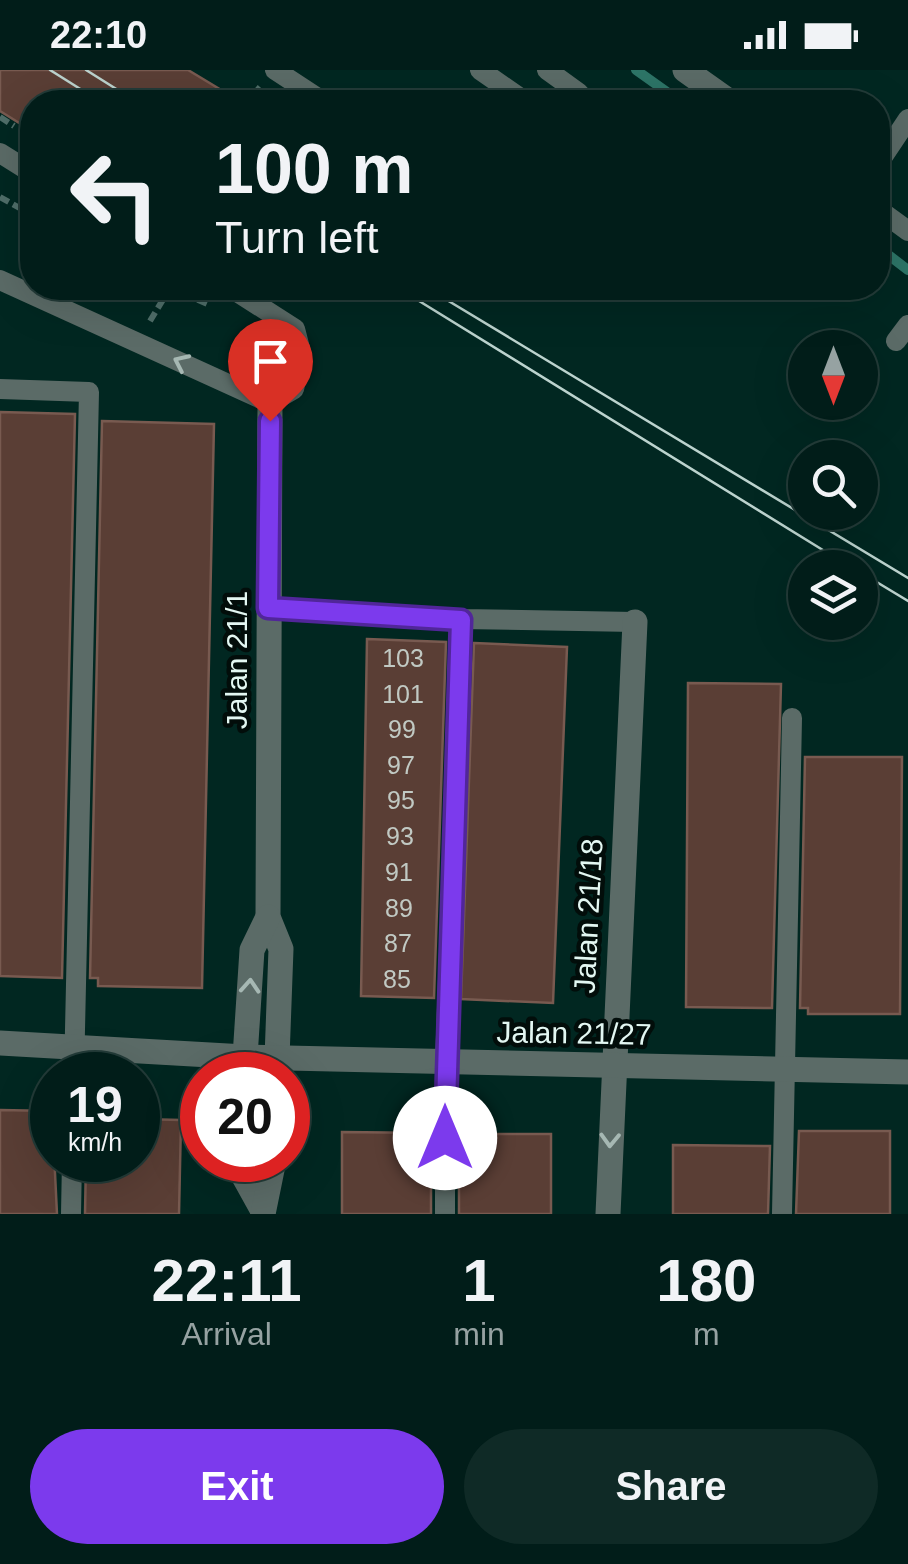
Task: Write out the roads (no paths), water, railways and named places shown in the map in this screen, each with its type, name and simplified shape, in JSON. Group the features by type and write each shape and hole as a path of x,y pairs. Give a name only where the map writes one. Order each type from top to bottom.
{"street":[{"path":"685,70 713,90"},
{"name":"Jalan 21/1","path":"270,404 268,918 281,949 277,1052"},
{"name":"Jalan 21/18","path":"608,1214 635,622"},
{"name":"Jalan 21/1","path":"245,1052 252,950 268,918"},
{"name":"Jalan 21/27","path":"0,1042 180,1059"},
{"name":"Jalan 21/27","path":"310,1065 446,1063 908,1072"},
{"path":"247,1182 263,1213"},
{"path":"263,1213 269,1182"}],"lane":[{"path":"275,70 306,90"},
{"path":"480,70 509,90"},
{"path":"548,70 574,90"},
{"path":"890,146 908,118"},
{"path":"44,300 270,404 294,389 302,356 295,329 266,300"},
{"path":"0,390 89,392 74,1052"},
{"path":"268,608 461,620 635,622"},
{"path":"445,1214 446,1063 461,620"},
{"path":"782,1214 792,718"},
{"path":"71,1214 72,1182"}],"waterway":[{"path":"636,70 664,90"},
{"path":"890,256 908,270"}],"tram line":[{"path":"50,70 82,90"},
{"path":"86,70 118,90"},
{"path":"417,300 823,550"},
{"path":"447,300 908,578"},
{"path":"878,583 908,601"}]}
